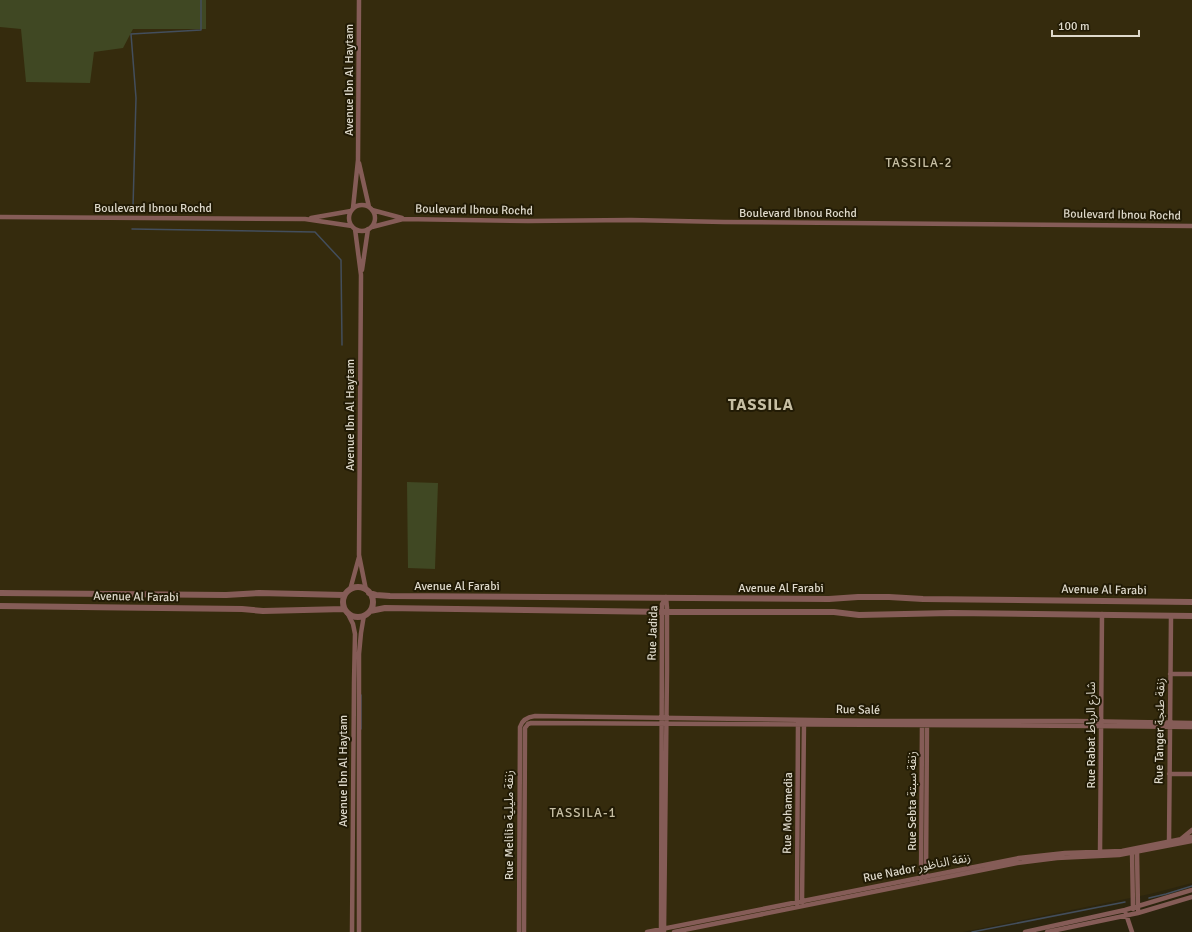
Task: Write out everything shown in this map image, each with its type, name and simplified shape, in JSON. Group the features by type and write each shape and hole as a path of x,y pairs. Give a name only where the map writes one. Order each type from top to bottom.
{"street":[{"name":"Avenue Ibn Al Haytam","path":"352,210 358,160 359,0"},
{"name":"Avenue Ibn Al Haytam","path":"358,160 371,209"},
{"path":"361,205 371,209 375,218 370,228 360,231 353,228 349,220 352,210 361,205"},
{"name":"Boulevard Ibnou Rochd","path":"371,209 403,219"},
{"name":"Boulevard Ibnou Rochd","path":"305,219 352,210"},
{"name":"Boulevard Ibnou Rochd","path":"0,217 305,219 353,228"},
{"name":"Boulevard Ibnou Rochd","path":"370,228 403,219 1192,226"},
{"name":"Avenue Ibn Al Haytam","path":"350,590 359,556 361,275 353,228"},
{"name":"Avenue Ibn Al Haytam","path":"361,275 370,228"},
{"name":"Avenue Ibn Al Haytam","path":"359,556 368,591"},
{"path":"358,587 368,591 372,599 370,610 364,615 355,617 346,611 343,599 344,595 350,590 358,587"},
{"name":"Avenue Al Farabi","path":"368,591 383,596 829,599 889,597 929,599 1192,602"},
{"name":"Avenue Al Farabi","path":"0,593 226,595 259,593 344,595"},
{"name":"Rue Jadida","path":"662,931 665,612 662,604 666,597"},
{"name":"Avenue Al Farabi","path":"0,606 346,611"},
{"name":"Avenue Al Farabi","path":"370,610 394,608 665,612 834,612 859,615 951,613 1192,616"},
{"name":"Avenue Ibn Al Haytam","path":"346,611 353,624 355,634 353,712 352,932"},
{"name":"Rue Rabat شارع الرباط","path":"1100,854 1102,614"},
{"name":"Avenue Ibn Al Haytam","path":"359,932 360,654 364,615"},
{"name":"Rue Tanger زنقة طنجة","path":"1168,844 1171,616"},
{"path":"1170,674 1192,674"},
{"name":"Rue Salé","path":"526,722 529,717 534,716 664,721 1170,725 1192,723"},
{"name":"Rue Melilia زنقة مليلية","path":"519,932 520,727 526,722"},
{"name":"Rue Melilia زنقة مليلية","path":"524,932 526,722"},
{"name":"Rue Mohamedia","path":"799,904 801,722"},
{"name":"Rue Sebta زنقة سبتة","path":"924,879 925,723"},
{"name":"Rue Salé","path":"1170,725 1192,728"},
{"path":"1169,774 1192,774"},
{"path":"1182,841 1192,830"},
{"path":"1182,841 1190,838 1192,834"},
{"name":"Rue Nador زنقة الناظور","path":"647,932 662,931 924,879 1030,861 1135,851 1182,841 1192,841"},
{"name":"Rue Nador زنقة الناظور","path":"1168,844 1175,844 1182,841"},
{"path":"1135,851 1136,914"},
{"path":"353,882 359,882"},
{"path":"1046,931 1192,890"},
{"path":"1025,932 1046,931 1136,914 1192,897"},
{"name":"Rue Nador زنقة الناظور","path":"674,932 799,904"},
{"path":"1125,910 1132,932"}],"shaded area":[{"path":"0,0 1192,0 1192,883 1150,894 963,932 0,932"}],"green space":[{"path":"0,0 206,0 206,29 133,29 123,48 94,52 90,83 26,82 21,29 0,27"},
{"path":"407,482 438,483 435,569 408,568"}],"waterway":[{"path":"133,207 136,98 131,34 201,30 201,0"},
{"path":"132,229 315,232 341,260 342,345"},
{"path":"361,695 361,729"},
{"path":"1149,898 1192,886"},
{"path":"972,932 1125,902"}],"district":[{"name":"TASSILA-2","path":"919,163"},
{"name":"TASSILA","path":"761,405"},
{"name":"TASSILA-1","path":"583,813"}]}
